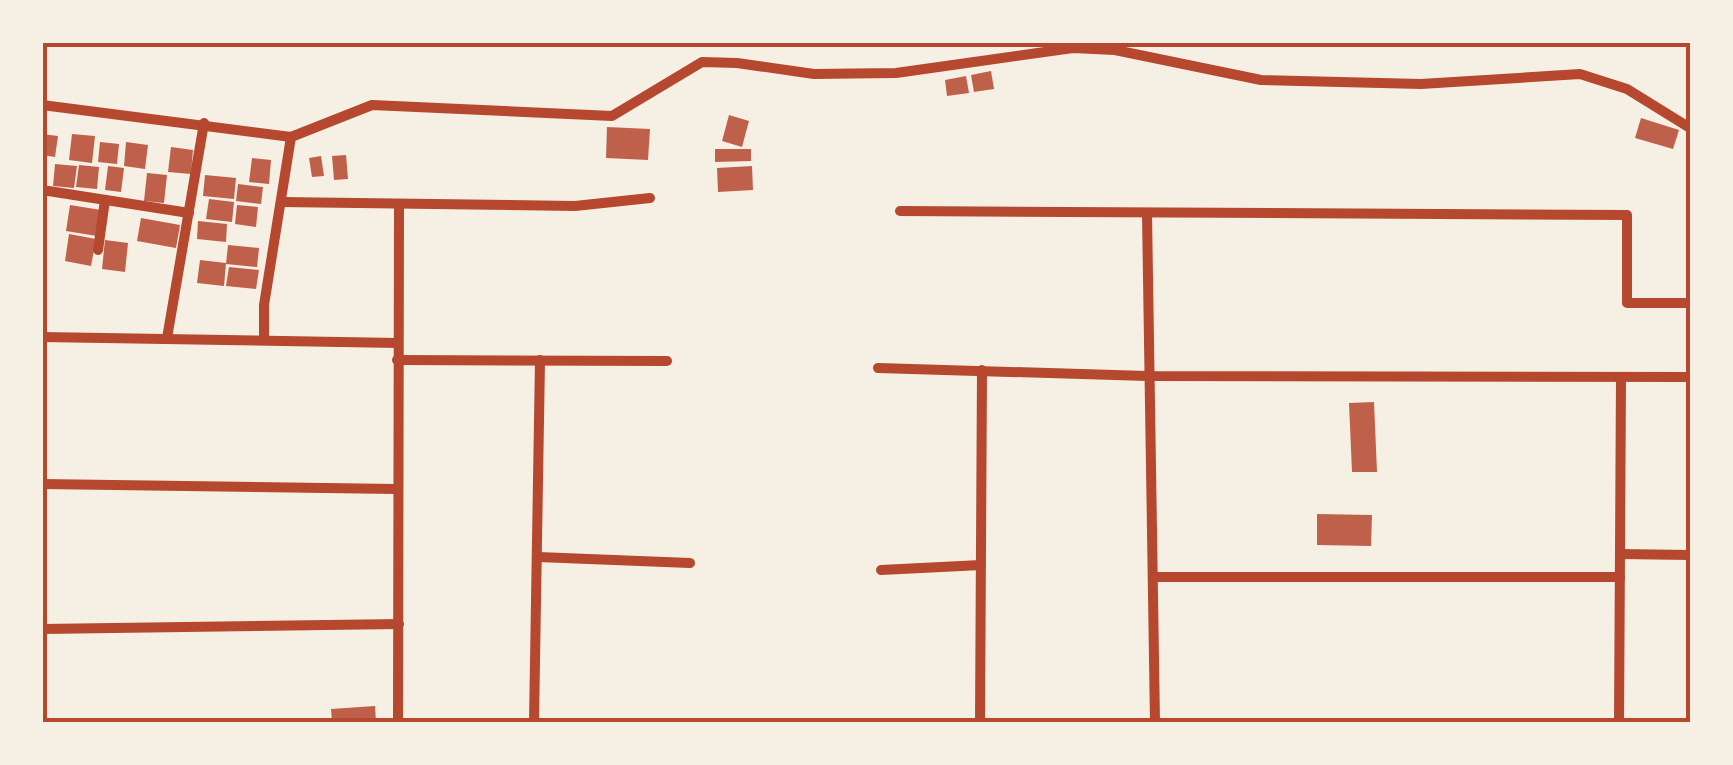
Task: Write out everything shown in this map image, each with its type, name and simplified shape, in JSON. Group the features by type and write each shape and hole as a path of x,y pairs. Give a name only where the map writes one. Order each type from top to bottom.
{"street":[{"path":"42,105 292,137 372,104 612,116 702,62 737,62 814,74 896,73 1073,48 1115,50 1261,80 1421,84 1580,74 1626,89 1690,128"},
{"path":"166,338 204,123"},
{"path":"264,340 264,305 292,137"},
{"path":"42,190 189,213"},
{"path":"281,202 575,206 650,198"},
{"path":"98,250 105,200"},
{"path":"398,722 399,204"},
{"path":"900,211 1627,214 1627,303 1690,303"},
{"path":"1146,214 1155,722"},
{"path":"42,337 398,343"},
{"path":"397,360 667,361"},
{"path":"534,722 540,360"},
{"path":"878,368 1147,376 1690,377"},
{"path":"980,722 982,370"},
{"path":"1619,722 1621,377"},
{"path":"42,484 396,489"},
{"path":"1620,554 1690,554"},
{"path":"538,557 690,563"},
{"path":"881,570 980,565"},
{"path":"1154,578 1620,577"},
{"path":"42,628 399,624"}],"building":[{"path":"991,71 994,89 974,92 971,75"},
{"path":"966,76 969,93 947,96 945,80"},
{"path":"729,115 749,121 742,147 722,141"},
{"path":"1641,118 1679,130 1673,149 1635,138"},
{"path":"607,127 650,129 648,160 606,158"},
{"path":"42,134 58,136 55,157 42,155"},
{"path":"72,134 95,136 92,163 69,160"},
{"path":"100,142 119,144 117,164 98,162"},
{"path":"126,142 148,145 145,169 124,166"},
{"path":"171,147 193,150 191,174 168,172"},
{"path":"715,149 751,149 751,161 715,162"},
{"path":"346,155 348,179 334,180 332,156"},
{"path":"321,156 324,176 312,177 309,158"},
{"path":"252,158 271,160 269,184 249,182"},
{"path":"55,164 77,166 74,188 53,186"},
{"path":"79,165 99,167 97,189 76,187"},
{"path":"108,166 124,168 121,192 105,190"},
{"path":"752,166 753,190 718,192 717,168"},
{"path":"147,173 167,175 164,203 144,201"},
{"path":"205,175 236,178 234,199 203,196"},
{"path":"238,184 263,187 261,204 236,201"},
{"path":"209,199 234,202 232,222 206,219"},
{"path":"70,205 101,210 97,236 66,231"},
{"path":"237,205 258,207 256,227 235,224"},
{"path":"141,218 180,225 176,248 137,241"},
{"path":"198,221 227,224 226,242 197,239"},
{"path":"69,234 96,239 91,266 65,261"},
{"path":"105,240 128,243 125,272 102,269"},
{"path":"228,245 259,248 257,267 226,264"},
{"path":"200,260 226,263 224,286 197,283"},
{"path":"229,267 259,270 256,289 226,286"},
{"path":"1374,402 1377,472 1352,472 1349,403"},
{"path":"1317,514 1372,515 1371,546 1317,545"},
{"path":"375,706 376,722 332,722 331,709"}]}
